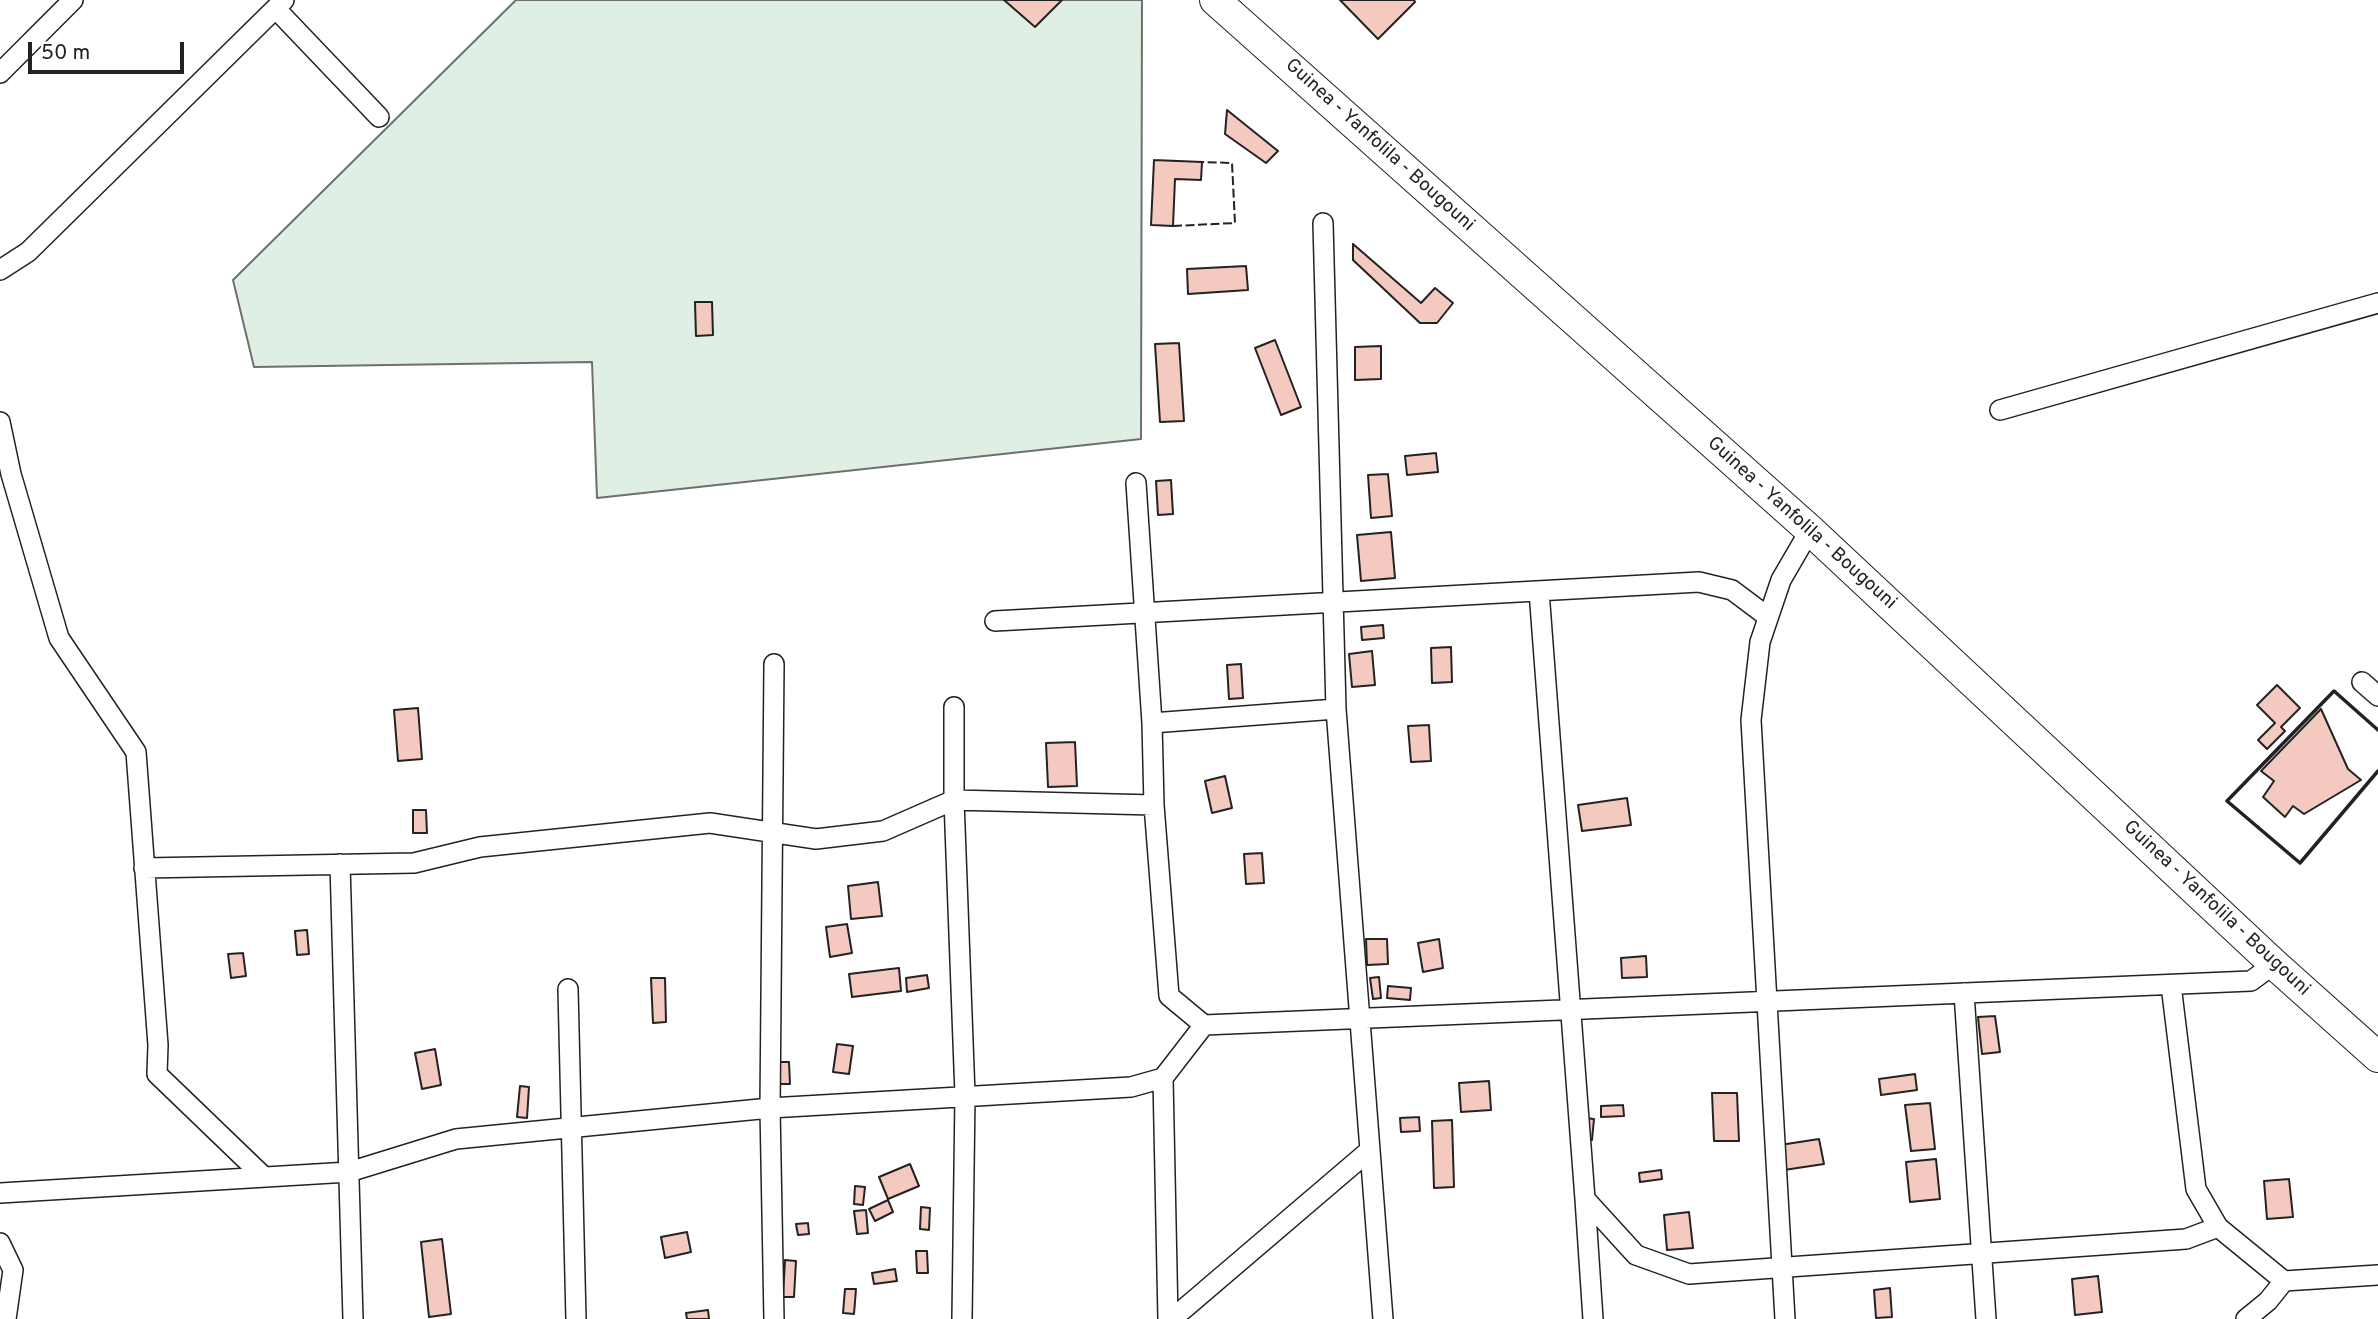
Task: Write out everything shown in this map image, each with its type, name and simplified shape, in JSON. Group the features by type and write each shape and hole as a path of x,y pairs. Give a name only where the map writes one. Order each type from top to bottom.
{"main road":[{"name":"Guinea - Yanfolila - Bougouni","path":"1215,0 1810,530 2274,964 2378,1057"}],"street":[{"path":"0,73 73,0"},
{"path":"0,270 28,252 280,4 379,117"},
{"path":"1323,223 1336,709 1383,1319"},
{"path":"2000,410 2378,303"},
{"path":"0,422 11,474 59,638 136,752 158,1045 157,1074 263,1176"},
{"path":"1136,483 1152,723 1154,805 1169,996 1204,1025 2251,981 2274,964"},
{"path":"1785,1319 1751,720 1760,642 1781,580 1810,530"},
{"path":"995,621 1699,582 1732,590 1768,617"},
{"path":"1539,591 1593,1319"},
{"path":"774,664 770,1108 774,1319"},
{"path":"2362,682 2378,696"},
{"path":"954,707 954,800 965,1095 962,1319"},
{"path":"1152,723 1336,709"},
{"path":"145,868 414,863 480,846 710,823 816,839 883,831 954,800 1154,805"},
{"path":"340,864 353,1319"},
{"path":"2171,985 2196,1189 2218,1227 2284,1281 2378,1275"},
{"path":"568,989 576,1319"},
{"path":"1964,993 1986,1319"},
{"path":"0,1193 349,1172 456,1139 770,1108 1131,1087 1163,1078 1204,1025"},
{"path":"1163,1078 1170,1319"},
{"path":"1170,1319 1370,1150"},
{"path":"1585,1199 1636,1255 1689,1274 2186,1239 2218,1227"},
{"path":"0,1243 13,1270 6,1319"},
{"path":"2246,1319 2268,1301 2284,1281"}],"green space":[{"path":"516,0 1142,0 1141,439 597,498 592,362 254,367 233,280"}],"building":[{"path":"1004,0 1062,0 1035,27"},
{"path":"1340,0 1414,0 1415,2 1378,39"},
{"path":"1227,110 1278,151 1266,163 1225,134"},
{"path":"1154,160 1202,162 1201,180 1175,179 1173,226 1151,225"},
{"path":"1353,244 1421,303 1435,288 1453,303 1437,323 1420,323 1353,260"},
{"path":"1246,266 1248,290 1188,294 1187,269"},
{"path":"695,302 712,302 713,335 696,336"},
{"path":"1275,340 1301,407 1281,415 1255,348"},
{"path":"1179,343 1184,421 1160,422 1155,344"},
{"path":"1381,346 1381,379 1355,380 1355,347"},
{"path":"1436,453 1438,472 1407,475 1405,456"},
{"path":"1388,474 1392,516 1371,518 1368,475"},
{"path":"1171,480 1173,514 1158,515 1156,481"},
{"path":"1391,532 1395,578 1361,581 1357,535"},
{"path":"1383,625 1384,638 1362,640 1361,627"},
{"path":"1451,647 1452,682 1432,683 1431,648"},
{"path":"1372,651 1375,685 1352,687 1349,654"},
{"path":"1241,664 1243,698 1229,699 1227,665"},
{"path":"2277,685 2300,708 2281,727 2285,731 2267,749 2258,740 2275,723 2257,705"},
{"path":"418,708 422,759 398,761 394,710"},
{"path":"2321,709 2348,769 2361,780 2304,814 2293,806 2285,817 2263,797 2274,781 2261,771"},
{"path":"1429,725 1431,761 1411,762 1408,726"},
{"path":"1075,742 1077,786 1048,787 1046,743"},
{"path":"1225,776 1232,808 1212,813 1205,781"},
{"path":"1627,798 1631,825 1582,831 1578,805"},
{"path":"413,810 426,810 427,833 413,833"},
{"path":"1262,853 1264,883 1246,884 1244,854"},
{"path":"878,882 882,916 851,919 848,886"},
{"path":"847,924 852,953 830,957 826,927"},
{"path":"307,930 309,954 297,955 295,931"},
{"path":"1366,939 1387,939 1388,964 1367,965"},
{"path":"1439,939 1443,968 1423,972 1418,943"},
{"path":"243,953 246,976 231,978 228,954"},
{"path":"1646,956 1647,977 1622,978 1621,958"},
{"path":"899,968 901,991 852,997 849,974"},
{"path":"927,975 929,988 907,992 906,978"},
{"path":"1379,977 1381,998 1373,999 1370,978"},
{"path":"651,978 665,978 666,1022 653,1023"},
{"path":"1388,986 1411,988 1410,1000 1387,998"},
{"path":"1995,1016 2000,1052 1982,1054 1978,1017"},
{"path":"837,1044 853,1046 849,1074 833,1072"},
{"path":"435,1049 441,1085 422,1089 415,1053"},
{"path":"779,1062 789,1062 790,1084 780,1084"},
{"path":"1915,1074 1917,1090 1881,1095 1879,1079"},
{"path":"1489,1081 1491,1110 1461,1112 1459,1083"},
{"path":"520,1086 529,1087 527,1118 517,1117"},
{"path":"1712,1093 1737,1093 1739,1141 1714,1141"},
{"path":"1930,1103 1935,1149 1911,1151 1905,1105"},
{"path":"1623,1105 1624,1116 1601,1117 1601,1106"},
{"path":"1419,1117 1420,1131 1401,1132 1400,1118"},
{"path":"1585,1118 1594,1119 1592,1140 1583,1139"},
{"path":"1452,1120 1454,1187 1434,1188 1432,1121"},
{"path":"1819,1139 1824,1164 1784,1170 1780,1145"},
{"path":"1936,1159 1940,1199 1910,1202 1906,1162"},
{"path":"910,1164 919,1186 888,1199 879,1177"},
{"path":"1661,1170 1662,1179 1640,1182 1639,1173"},
{"path":"2289,1179 2293,1217 2267,1219 2264,1181"},
{"path":"855,1186 865,1187 863,1205 854,1204"},
{"path":"888,1200 893,1212 875,1221 869,1209"},
{"path":"921,1207 930,1208 929,1230 920,1229"},
{"path":"866,1210 868,1233 857,1234 854,1211"},
{"path":"1689,1212 1693,1248 1667,1250 1664,1215"},
{"path":"808,1223 809,1234 798,1235 796,1224"},
{"path":"687,1232 691,1252 665,1258 661,1237"},
{"path":"442,1239 451,1314 429,1317 421,1242"},
{"path":"916,1251 927,1251 928,1273 917,1273"},
{"path":"785,1260 796,1261 794,1297 783,1297"},
{"path":"895,1269 897,1281 874,1284 872,1273"},
{"path":"2098,1276 2102,1312 2075,1315 2072,1279"},
{"path":"1890,1288 1892,1317 1876,1318 1874,1290"},
{"path":"845,1289 856,1289 854,1314 843,1313"},
{"path":"708,1310 709,1319 687,1319 686,1313"}],"fence":[{"path":"1173,226 1235,223 1232,163 1202,162"}],"wall":[{"path":"2378,730 2334,691 2227,801 2300,863 2378,771"}]}
